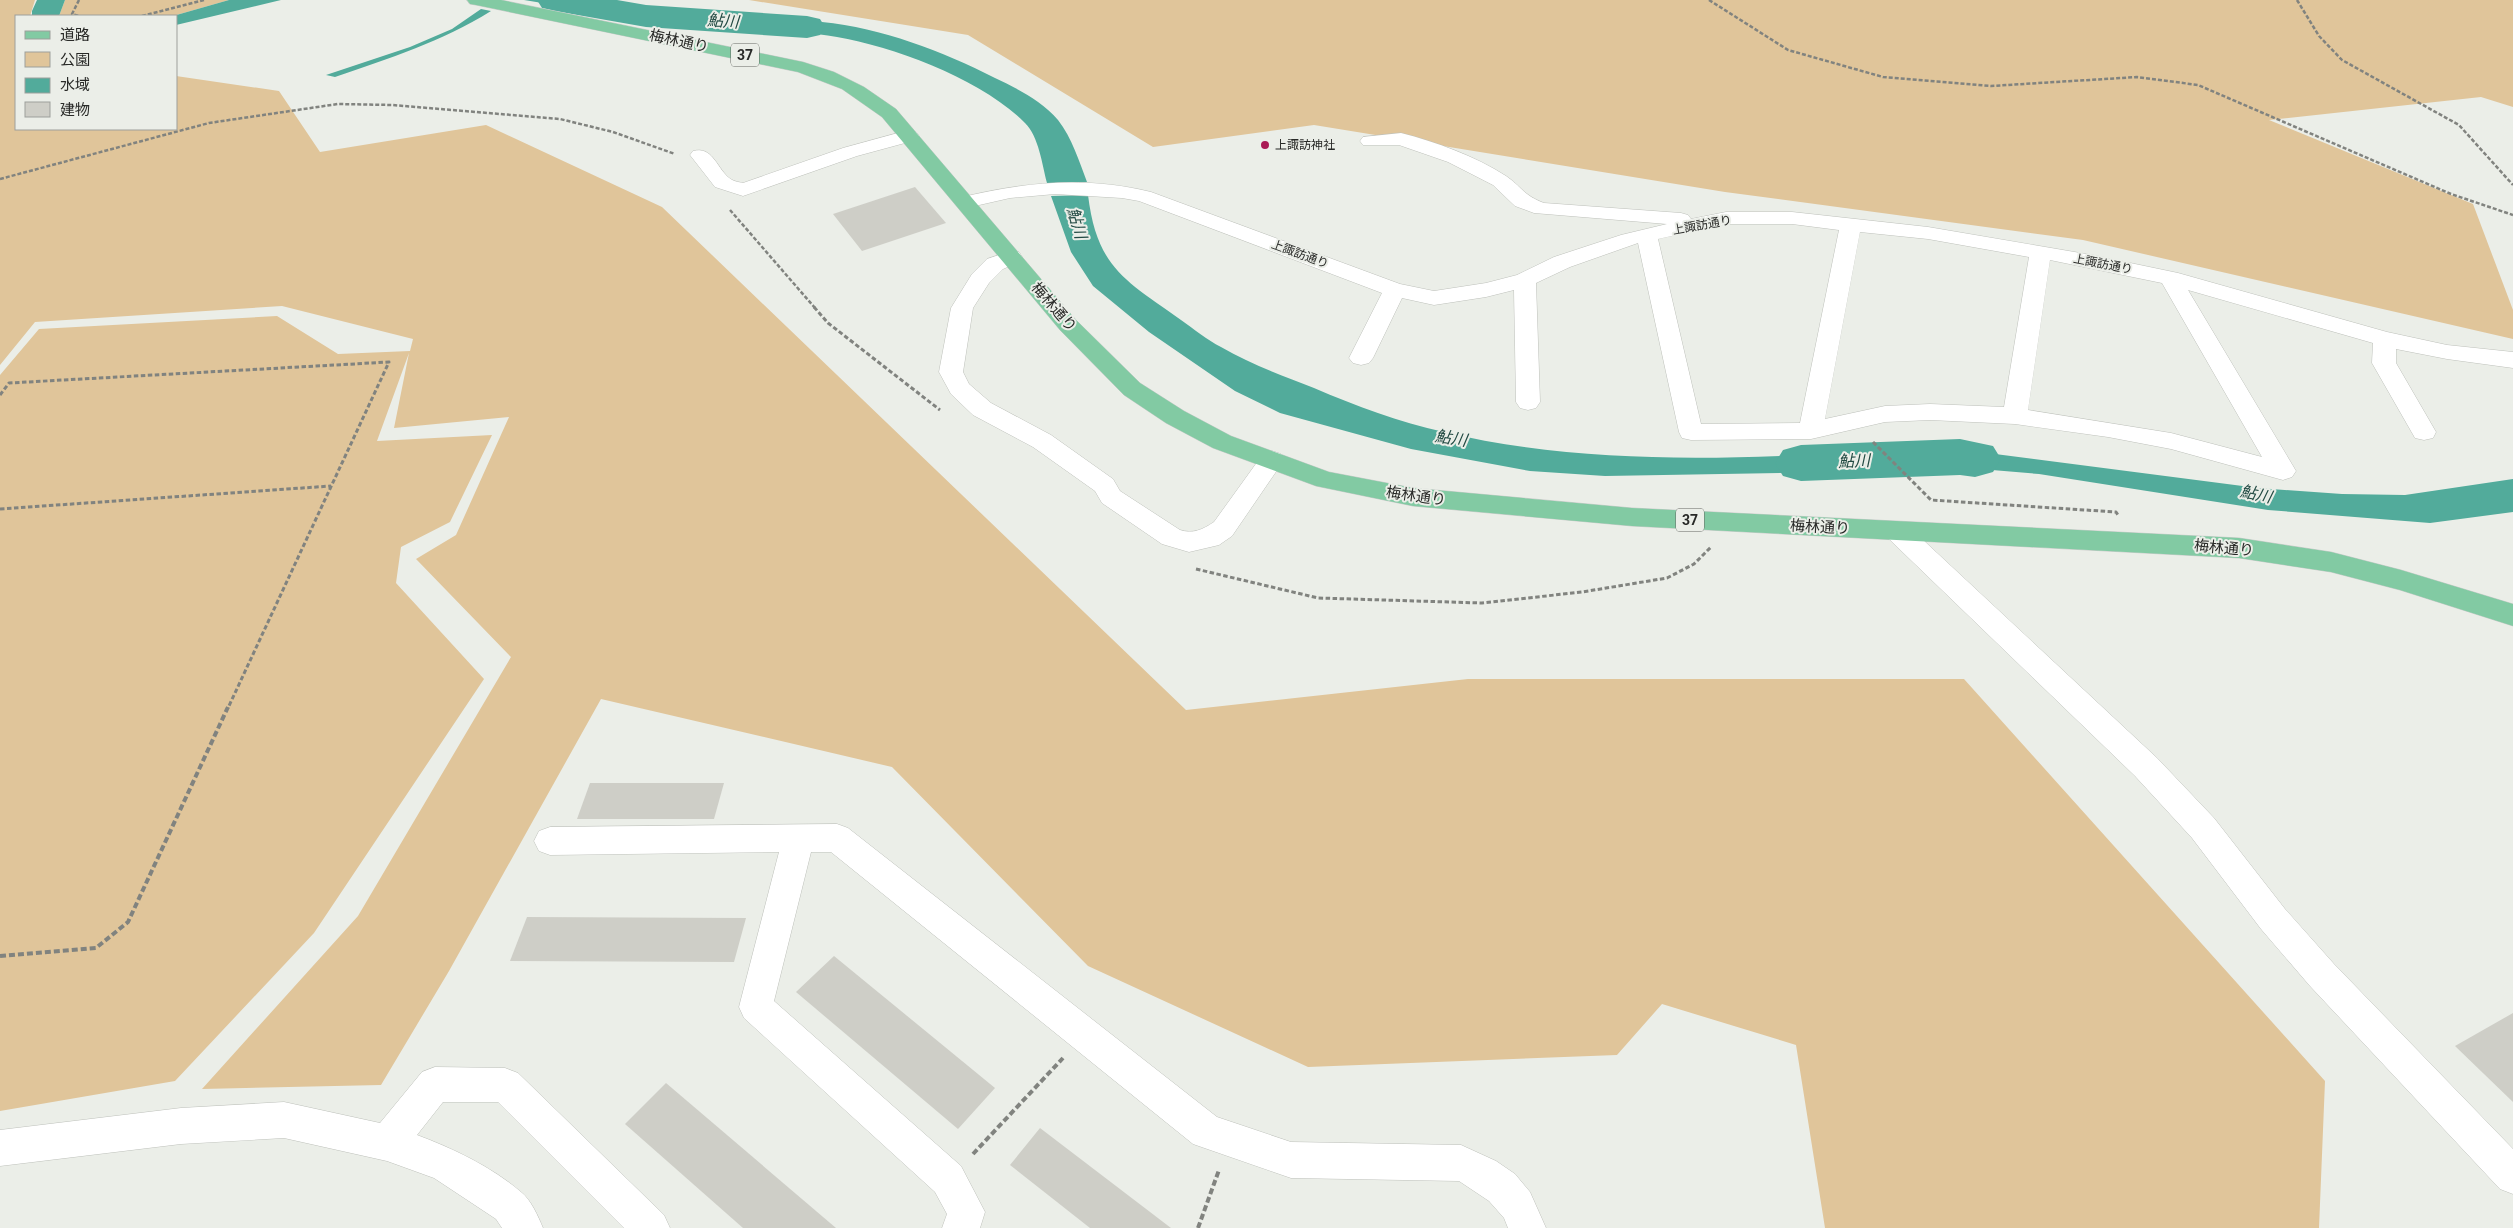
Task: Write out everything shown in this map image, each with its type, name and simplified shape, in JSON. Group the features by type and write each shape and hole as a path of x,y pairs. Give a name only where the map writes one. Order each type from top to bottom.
{"main road":[{"name":"梅林通り","path":"476,0 803,67 837,79 860,91 889,113 1068,325 1132,389 1175,417 1222,442 1325,480 1413,498 1632,517 2239,548 2339,564 2401,580 2513,615"}],"street":[{"path":"700,155 722,182 743,190 850,152 909,136"},
{"path":"1370,142 1401,139 1454,158 1500,181 1522,202 1541,209 1710,222"},
{"name":"上諏訪通り","path":"966,202 996,194 1039,189 1095,188 1120,190 1144,196 1395,290 1434,298 1486,290 1525,280 1562,262 1628,239 1726,218 1792,218 1851,224 1928,233 2040,253 2092,260 2170,278 2385,339 2447,352 2513,360"},
{"path":"1812,431 1851,224"},
{"path":"1648,235 1691,432 1812,431 1885,414 1930,412 2015,416 2171,440 2282,471 2170,278"},
{"path":"2015,416 2040,253"},
{"path":"1011,256 996,264 980,279 962,308 951,372 959,388 982,409 1042,440 1104,485 1111,497 1171,537 1189,542 1210,538 1223,529 1272,460"},
{"path":"1525,280 1528,402"},
{"path":"1361,358 1395,290"},
{"path":"2385,339 2384,363 2424,432"},
{"path":"1898,532 2146,766 2203,828 2273,918 2322,975 2513,1176"},
{"path":"550,841 837,838 909,893 1206,1131 1291,1160 1461,1163 1486,1174 1508,1191 1523,1216 1526,1228"},
{"path":"798,839 756,1007 948,1180 966,1212 961,1228"},
{"path":"387,1143 435,1084 505,1085 651,1228"},
{"path":"0,1148 181,1126 284,1120 387,1143 444,1163 509,1206 524,1228"}],"path":[{"path":"76,15 72,14 79,0"},
{"path":"146,15 204,0"},
{"path":"1709,0 1788,50 1883,78 1991,86 2137,76 2198,85 2451,194 2513,216"},
{"path":"2297,0 2318,36 2342,60 2459,125 2513,185"},
{"path":"0,179 209,123 338,104 392,105 560,119 613,132 679,155"},
{"path":"729,208 828,323 945,414"},
{"path":"0,395 9,383 389,362 128,922 96,948 0,956"},
{"path":"1872,440 1923,492"},
{"path":"0,509 331,486"},
{"path":"1194,567 1202,572 1318,598 1482,603 1582,592 1667,578 1694,564 1718,540"},
{"path":"948,1180 1086,1034"},
{"path":"1198,1228 1230,1139"}],"green space":[{"path":"0,0 35,0 30,15 15,15 15,130 178,130 178,76 279,91 320,152 486,125 662,207 1186,710 1468,679 1964,679 2325,1081 2319,1228 1825,1228 1796,1045 1662,1004 1617,1055 1308,1067 1088,966 892,767 601,699 449,971 381,1085 202,1089 358,916 511,657 416,559 456,535 509,417 394,428 409,353 377,441 492,435 450,522 401,547 396,583 484,679 314,933 175,1081 0,1111 0,375 39,329 277,316 338,354 410,351 413,339 282,306 35,322 0,365"},
{"path":"65,0 229,0 176,15 59,15"},
{"path":"749,0 2513,0 2513,107 2481,97 2269,120 2473,204 2513,310 2513,339 2083,240 1725,192 1314,125 1153,147 968,35"}],"water":[{"path":"37,0 65,0 59,15 32,15"},
{"path":"229,0 281,0 178,25 176,15"},
{"path":"524,0 583,0 675,15 726,17 719,28 683,26"},
{"path":"481,9 491,11 453,32 395,56 335,77 326,75 410,47 452,29"},
{"path":"731,17 822,22 867,29 911,42 975,68 1029,96 1058,120 1075,150 1087,182 1047,183 1037,143 1025,123 1007,107 986,93 937,68 911,57 837,37 795,32 724,28"},
{"path":"1088,195 1092,220 1098,240 1107,256 1117,270 1144,294 1206,338 1243,359 1378,413 1427,428 1496,443 1602,455 1711,458 1871,451 1890,471 1605,476 1530,471 1411,449 1280,413 1235,391 1149,332 1093,286 1071,252 1051,196"},
{"path":"1933,446 2258,488 2342,494 2405,495 2513,479 2513,512 2430,523 2268,510 2039,474 1968,468 1907,469 1886,449"}],"building":[{"path":"915,187 946,223 862,251 833,214"},
{"path":"590,783 724,783 714,819 577,819"},
{"path":"527,917 746,918 734,962 510,961"},
{"path":"834,956 995,1088 958,1129 796,992"},
{"path":"2513,1013 2513,1102 2455,1046"},
{"path":"666,1083 836,1228 743,1228 625,1124"},
{"path":"1040,1128 1171,1228 1090,1228 1010,1165"}],"waterway":[{"name":"鮎川","path":"555,0 646,16 807,27"},
{"name":"鮎川","path":"1801,463 1960,457 1975,459"}],"place":[{"name":"上諏訪神社","path":"1265,145"}]}
